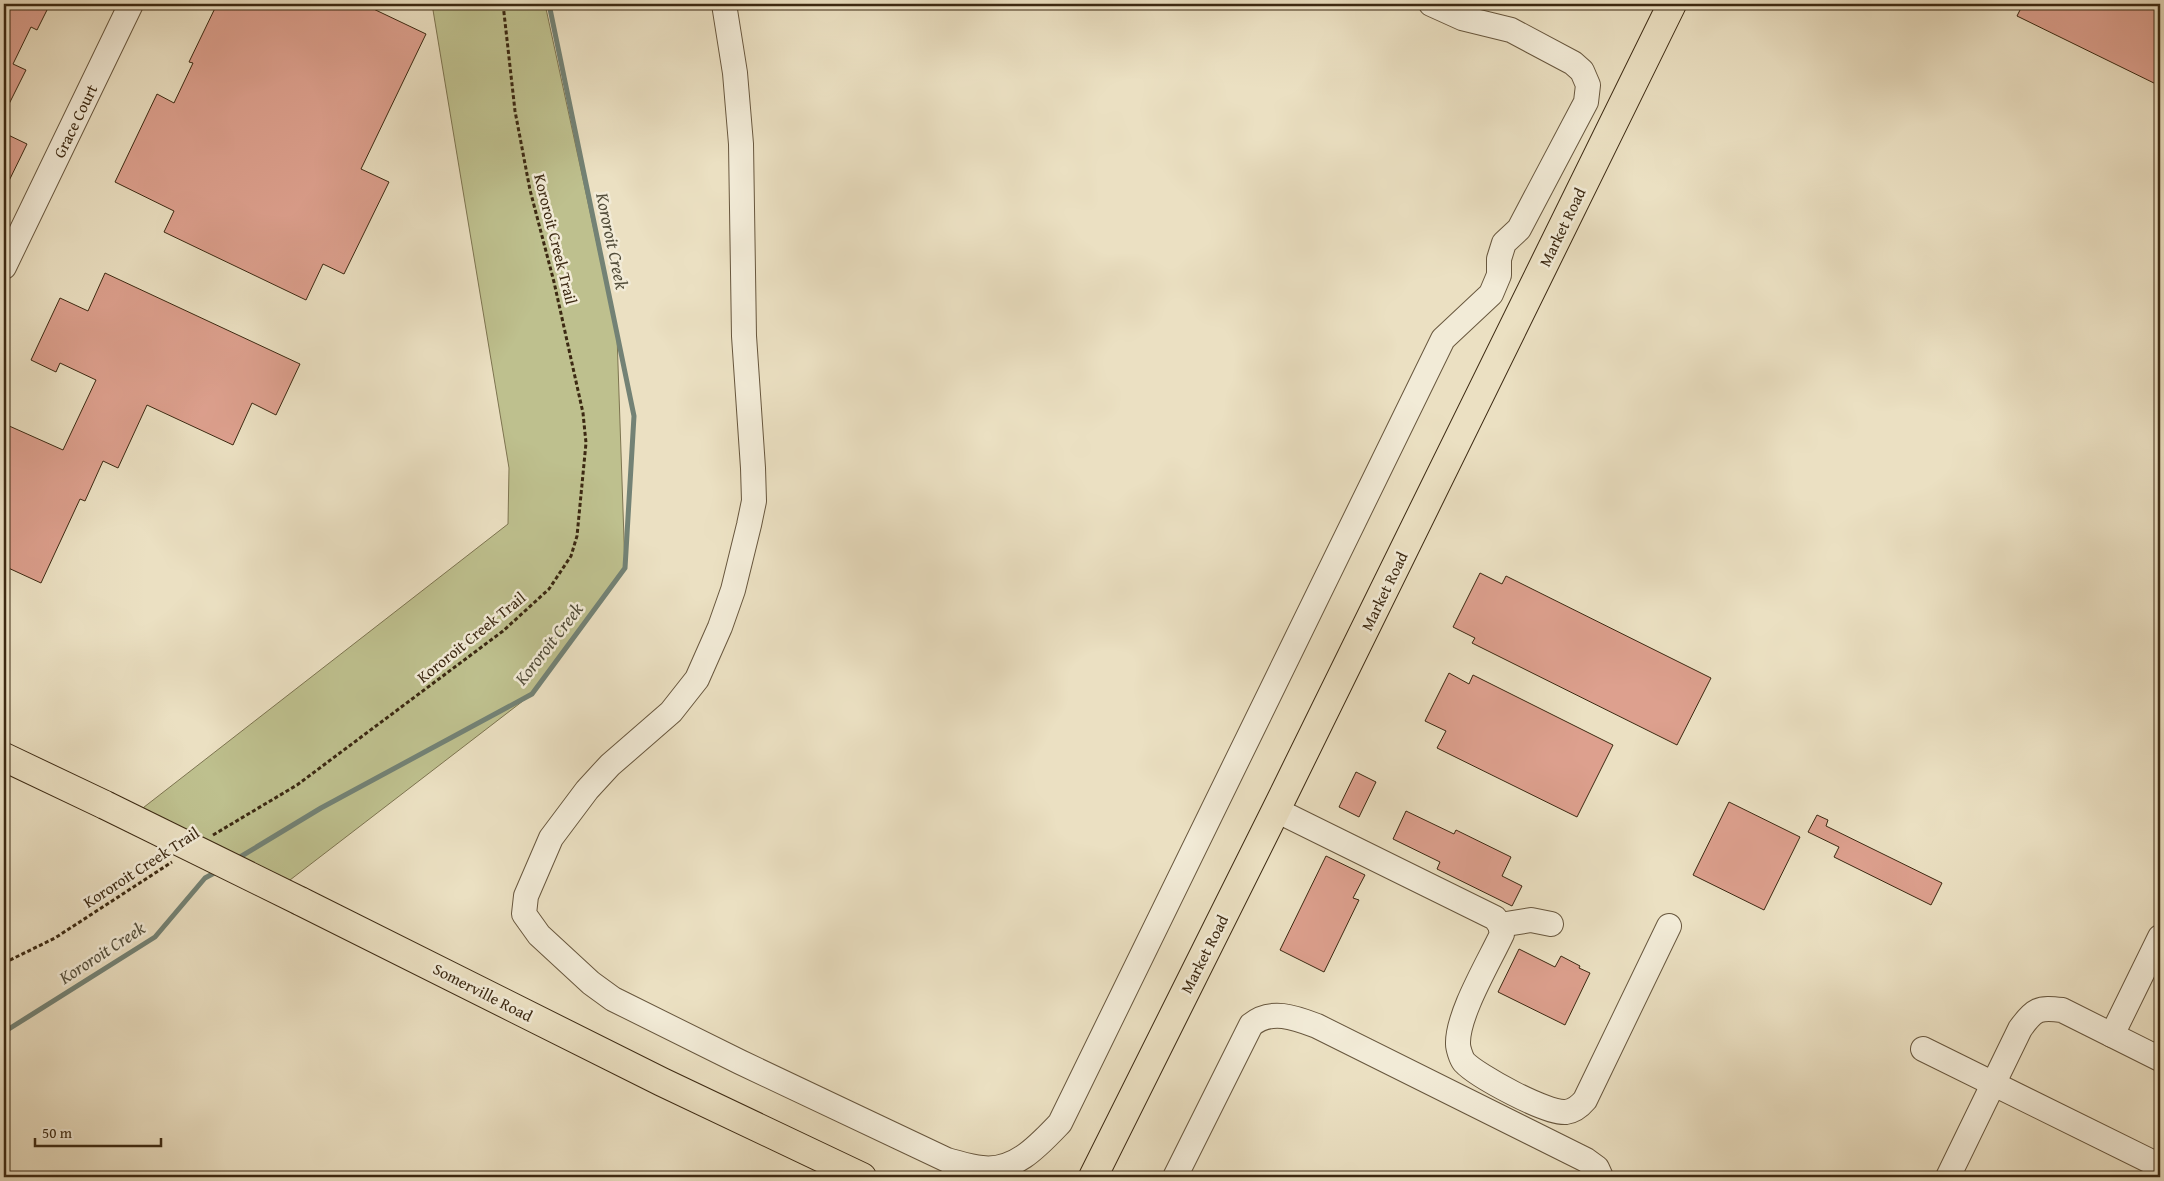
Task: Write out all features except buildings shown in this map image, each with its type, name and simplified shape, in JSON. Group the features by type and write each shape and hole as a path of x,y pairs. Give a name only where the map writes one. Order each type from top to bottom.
{"main road":[{"name":"Market Road","path":"1093,1177 1276,810 1672,4"},
{"name":"Somerville Road","path":"4,756 662,1082 862,1177"},
{"name":"Somerville Road","path":"4,776 104,805"}],"street":[{"name":"Grace Court","path":"4,267 11,234 131,4"},
{"path":"724,4 735,73 741,144 744,336 754,501 750,525 733,590 720,627 697,679 671,712 610,765 587,790 551,838 526,896 524,914 539,935 591,983 613,1000 947,1160 983,1168 1005,1167 1012,1163 1032,1151 1060,1123 1443,339 1491,294 1499,275 1499,259 1504,243 1519,229 1586,102 1588,86 1582,71 1573,63 1510,30 1462,18 1431,4"},
{"path":"1276,810 1495,918 1500,925 1502,934 1462,1023 1458,1044 1463,1061 1483,1077 1543,1107 1566,1112 1578,1107 1585,1100 1669,926"},
{"path":"1500,925 1531,920 1551,924"},
{"path":"2112,1035 2160,937"},
{"path":"1948,1177 2020,1029 2037,1010 2047,1008 2062,1010 2160,1059"},
{"path":"1175,1177 1251,1025 1257,1020 1271,1015 1290,1017 1317,1026 1586,1160 1597,1174"},
{"path":"1923,1049 2160,1166"}],"path":[{"name":"Kororoit Creek Trail","path":"211,836 297,785 503,632 549,589 571,556 577,536 586,435 583,413 527,172 515,111 504,4"},
{"name":"Kororoit Creek Trail","path":"4,963 55,938 179,858"}],"green space":[{"path":"432,4 545,4 617,336 625,568 532,694 277,890 130,818 508,524 509,468"}],"waterway":[{"name":"Kororoit Creek","path":"235,860 321,808 532,694 625,568 634,416 549,4"},
{"name":"Kororoit Creek","path":"4,1032 155,937 205,878 218,871"}]}
